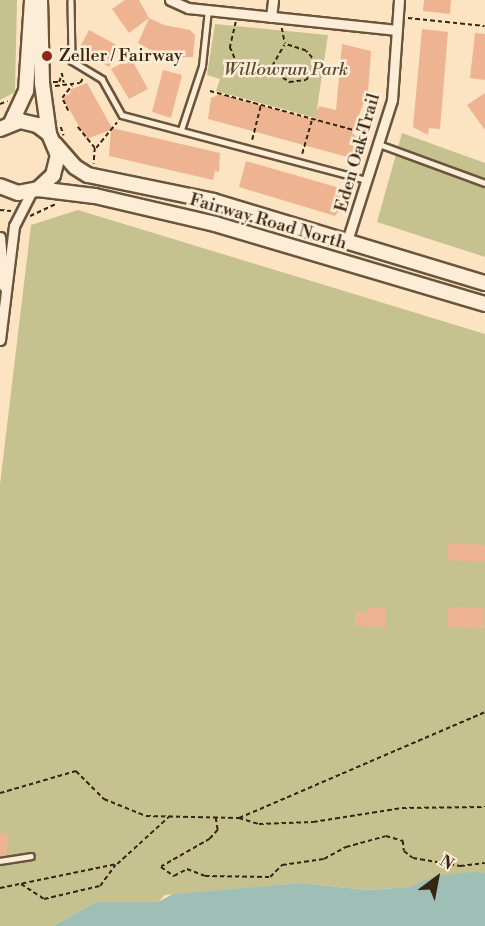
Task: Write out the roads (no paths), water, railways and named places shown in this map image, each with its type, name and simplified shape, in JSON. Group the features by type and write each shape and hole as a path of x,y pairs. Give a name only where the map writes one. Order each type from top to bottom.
{"main road":[{"path":"3,126 26,91 32,0"},
{"path":"35,190 56,169 57,140 42,83 39,0"},
{"path":"3,126 37,124 57,140"},
{"name":"Fairway Road North","path":"57,140 75,167 88,175 213,201 485,283"},
{"name":"Fairway Road North","path":"0,186 18,193 35,190 95,196 215,224 485,304"}],"street":[{"path":"170,0 208,10 397,30"},
{"path":"271,17 273,0"},
{"name":"Eden Oak Trail","path":"347,241 392,100 399,0"},
{"path":"0,340 14,226 35,190"},
{"path":"0,237 6,292"}],"lane":[{"path":"72,1 72,61 102,79 122,115 368,180"},
{"path":"181,130 202,66 208,10"},
{"path":"379,144 485,183"},
{"path":"0,861 31,856"}],"water":[{"path":"485,873 485,926 53,926 96,902 158,902 173,894 301,883 367,890 409,887 434,876"}],"place":[{"name":"Zeller / Fairway","path":"47,56"}],"park label":[{"name":"Willowrun Park","path":"286,70"}]}
